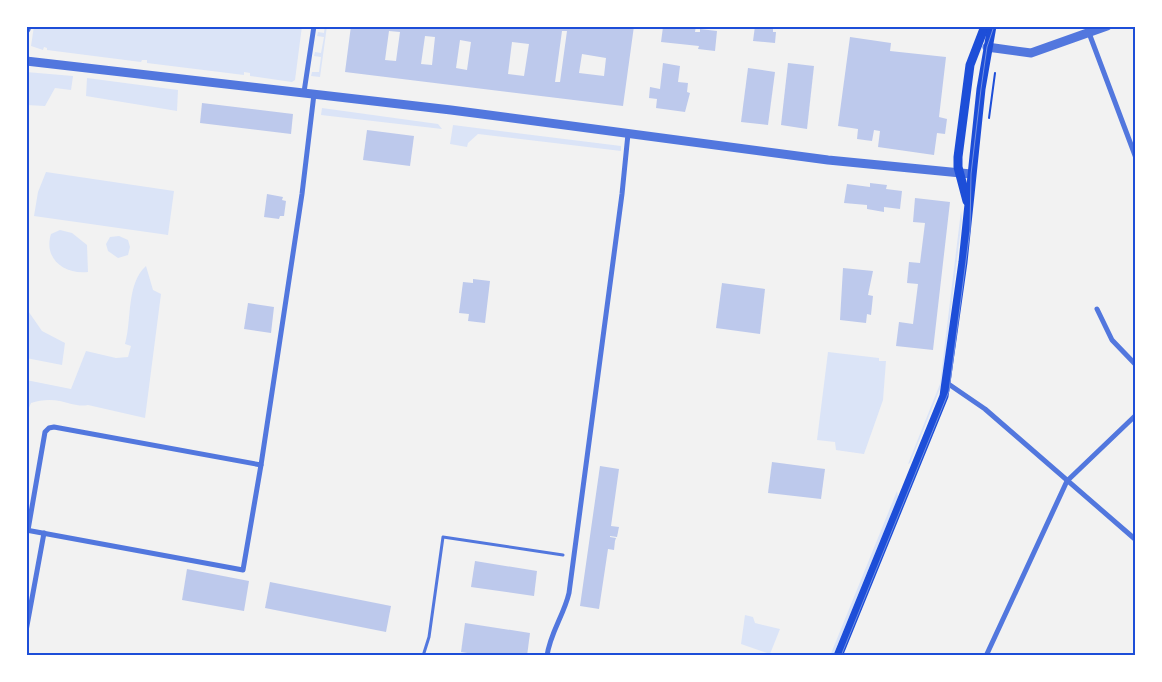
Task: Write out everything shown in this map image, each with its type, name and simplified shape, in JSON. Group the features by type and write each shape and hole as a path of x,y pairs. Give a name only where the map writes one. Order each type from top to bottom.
{"main road":[{"path":"969,206 960,174 958,156 970,65 985,26"},
{"path":"838,656 944,396 969,206 971,174 987,47 992,26"}],"street":[{"path":"304,92 314,26"},
{"path":"987,47 1031,53 1107,26"},
{"path":"1089,33 1136,158"},
{"path":"26,61 304,92 828,160 971,174"},
{"path":"261,465 54,427 49,428 45,432 27,530 243,570 261,465 302,194 314,94"},
{"path":"548,656 552,634 563,613 569,593 622,194 628,134"},
{"path":"1097,309 1112,340 1136,365"},
{"path":"947,383 985,409 1136,540"},
{"path":"986,656 1067,481 1136,415"},
{"path":"26,631 44,533"}],"lane":[{"path":"423,656 429,637 443,537 563,554"}],"shaded area":[{"path":"34,26 302,26 295,80 292,82 250,76 250,73 244,72 244,75 147,63 147,60 142,60 141,62 47,50 44,47 43,50 31,46"},
{"path":"325,26 327,26 320,77 311,76 312,72 319,72 321,57 314,56 315,52 321,53 324,37 317,36 318,32 324,33"},
{"path":"26,72 73,76 71,90 55,88 45,106 26,105"},
{"path":"87,78 178,90 177,111 86,96"},
{"path":"322,108 438,124 442,129 321,115"},
{"path":"453,125 621,146 621,151 478,134 468,143 467,147 450,144"},
{"path":"46,172 174,191 168,235 34,216 38,192"},
{"path":"961,211 962,219 942,384 908,464 940,384"},
{"path":"60,230 72,233 87,245 88,272 71,271 58,264 53,258 49,243 51,234"},
{"path":"119,236 128,240 130,247 128,255 118,258 108,251 106,244 110,237"},
{"path":"146,266 153,290 161,294 145,418 88,405 77,405 53,400 31,403 26,415 26,380 71,389 86,351 116,358 128,357 131,346 125,344 132,292 135,282"},
{"path":"26,308 42,331 65,343 62,365 26,358"},
{"path":"828,352 879,358 879,361 886,361 883,400 864,454 836,450 835,442 817,440"},
{"path":"897,491 898,497 833,656 830,656"},
{"path":"745,615 753,617 755,623 780,629 770,654 741,644"}],"building":[{"path":"351,26 526,26 547,29 547,26 634,26 623,106 345,72","holes":["389,31 400,32 396,61 385,60","562,31 567,31 560,82 555,82","425,36 435,37 432,65 421,64","460,40 471,42 467,70 456,68","512,42 529,44 524,76 508,74","582,54 606,58 604,76 579,73"]},
{"path":"696,26 695,32 700,32 700,29 717,31 715,51 698,49 699,46 661,42 663,27"},
{"path":"755,26 773,26 773,32 776,32 775,43 753,41"},
{"path":"850,37 891,43 890,51 946,57 939,117 947,119 945,134 937,133 934,155 878,147 880,131 874,130 872,141 857,139 858,129 838,126"},
{"path":"663,63 680,66 678,82 688,83 687,92 690,93 685,112 656,108 657,99 649,98 650,87 660,89"},
{"path":"788,63 814,66 807,129 781,125"},
{"path":"748,68 775,72 768,125 741,122"},
{"path":"202,103 293,114 291,134 200,123"},
{"path":"367,130 414,136 410,166 363,160"},
{"path":"870,183 887,185 886,189 902,191 900,209 884,207 884,212 867,209 867,205 844,203 847,184 870,187"},
{"path":"267,194 283,197 282,200 286,201 284,216 280,216 279,219 264,217"},
{"path":"915,198 950,202 933,350 896,346 899,322 913,324 918,284 907,283 909,262 920,263 925,223 913,222"},
{"path":"843,268 873,271 868,295 873,296 871,315 867,314 866,323 840,320"},
{"path":"473,279 490,281 485,323 468,321 469,314 459,313 463,282 473,283"},
{"path":"722,283 765,289 760,334 716,328"},
{"path":"248,303 274,307 271,333 244,329"},
{"path":"772,462 825,469 821,499 768,493"},
{"path":"600,466 619,469 611,526 619,527 617,537 610,536 616,538 614,550 608,549 599,609 580,606"},
{"path":"475,561 537,571 534,596 471,587"},
{"path":"187,569 249,581 244,611 182,600"},
{"path":"270,582 391,606 386,632 265,608"},
{"path":"465,623 530,633 527,656 487,656 461,652"}],"tram line":[{"path":"841,656 949,391 970,230 971,174 981,89 987,47 994,26"}]}
